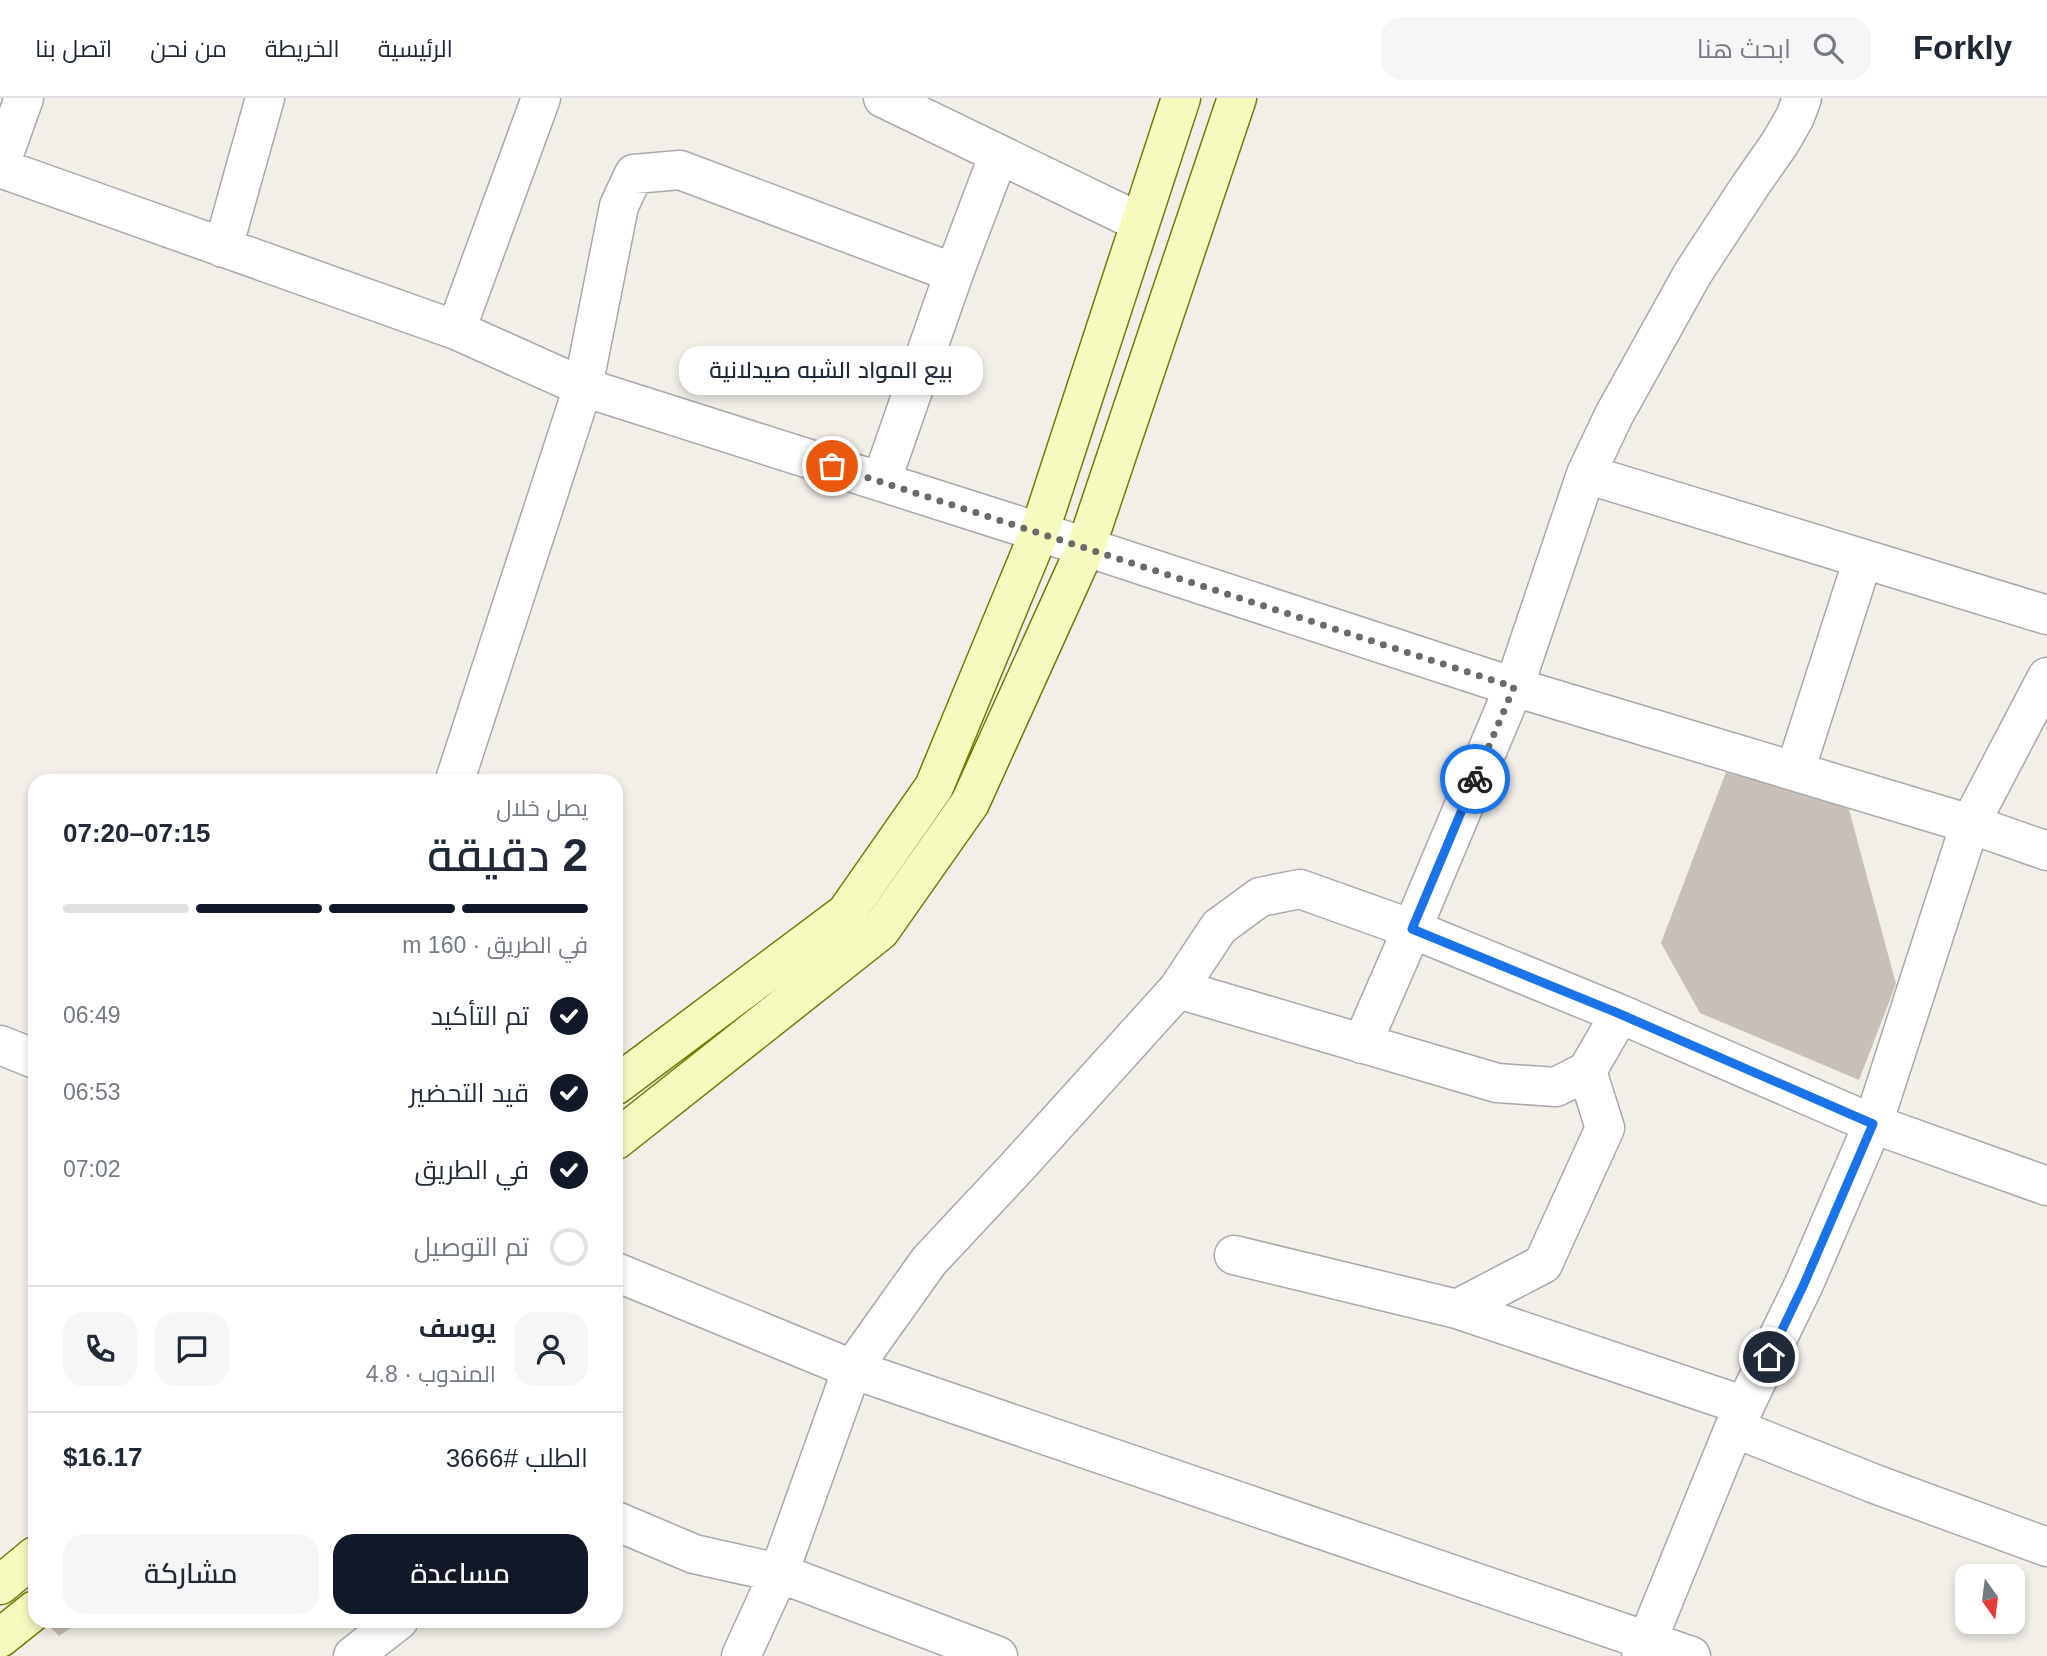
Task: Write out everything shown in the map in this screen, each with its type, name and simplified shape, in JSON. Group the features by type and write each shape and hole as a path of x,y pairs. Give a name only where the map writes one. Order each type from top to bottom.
{"street":[{"path":"24,98 0,166 456,330 583,387 1514,687 1970,824 2047,851"},
{"path":"223,248 265,98"},
{"path":"456,330 541,98"},
{"path":"883,98 1139,222"},
{"path":"623,1079 846,913 934,787 1038,533 1181,98"},
{"path":"623,1134 880,931 970,803 1086,547 1237,98"},
{"path":"1362,1044 1514,687 1586,474 1615,415 1693,273 1749,186 1780,144 1802,98"},
{"path":"881,482 999,154"},
{"path":"457,774 583,387 619,206 634,174 680,170 954,273"},
{"path":"1586,474 2047,615"},
{"path":"1795,771 1863,559"},
{"path":"1644,1648 1740,1417 1804,1284 1873,1124 1970,824 2047,677"},
{"path":"741,1656 779,1573 852,1369 929,1261 1178,989 1219,927 1260,897 1300,889 1412,929 1620,1014 1873,1124 2047,1186"},
{"path":"1178,989 1497,1083 1556,1087 1587,1071 1620,1014"},
{"path":"0,1045 28,1056"},
{"path":"1457,1309 1543,1264 1605,1128 1587,1071"},
{"path":"1234,1255 1457,1309 1740,1417 1875,1484 2047,1547"},
{"path":"623,1275 852,1369 1644,1648 1691,1656"},
{"path":"623,1524 694,1553 779,1573 998,1656"},
{"path":"0,1585 28,1562"},
{"path":"0,1638 28,1616"},
{"path":"353,1656 389,1628"}],"building":[{"path":"1726,772 1848,806 1896,984 1859,1080 1700,1013 1661,943"},
{"path":"51,1628 70,1628 59,1636"}],"way so far":[{"path":"832,466 1514,687 1475,779"}],"place":[{"name":"بيع المواد الشبه صيدلانية","path":"832,466"}],"route":[{"path":"1475,779 1412,929 1620,1014 1873,1124 1804,1284 1769,1357"}]}
